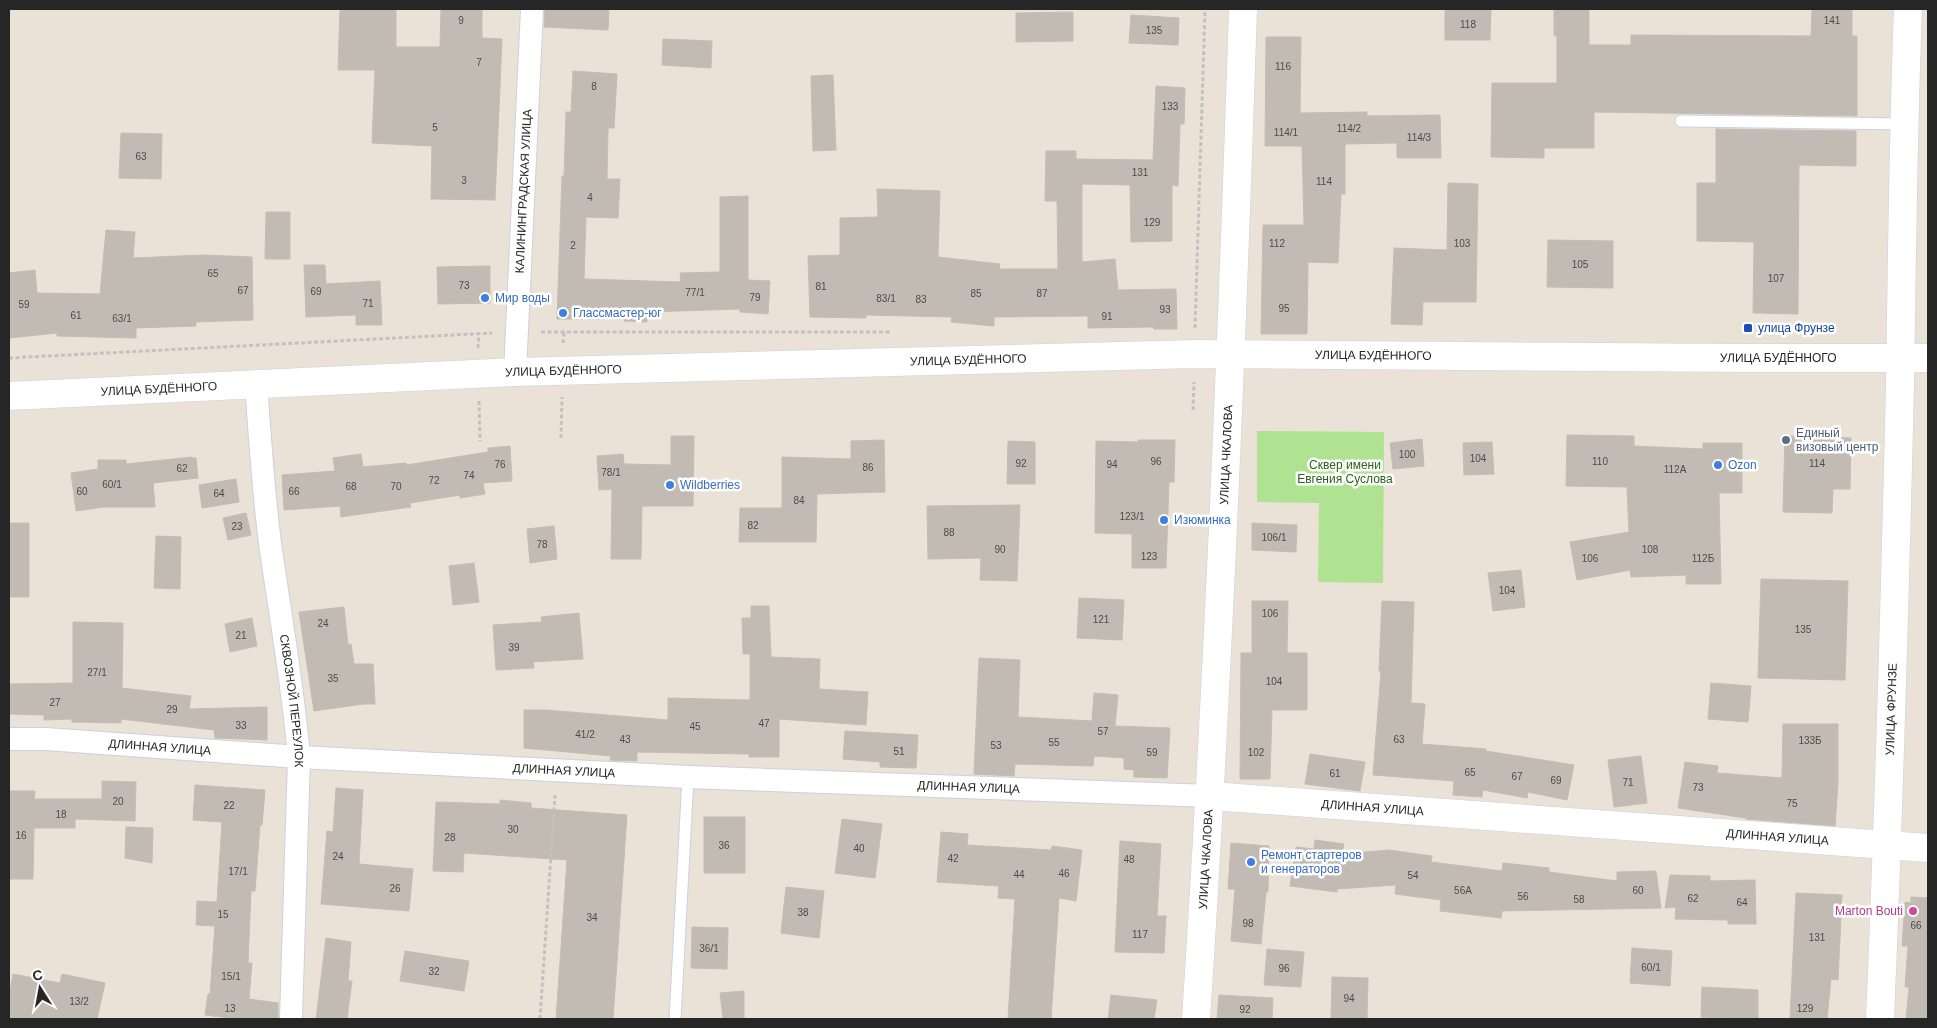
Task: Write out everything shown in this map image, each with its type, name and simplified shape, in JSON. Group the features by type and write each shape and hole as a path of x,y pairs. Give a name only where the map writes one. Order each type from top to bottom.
{"street":[{"name":"КАЛИНИНГРАДСКАЯ УЛИЦА","path":"515,372 532,9"},
{"name":"УЛИЦА ЧКАЛОВА","path":"1196,1019 1211,796 1231,354 1243,9"},
{"name":"УЛИЦА ФРУНЗЕ","path":"1880,1019 1887,846 1908,9"},
{"name":"УЛИЦА БУДЁННОГО","path":"9,396 515,372 1195,354 1928,358"},
{"name":"СКВОЗНОЙ ПЕРЕУЛОК","path":"256,384 260,446 270,541 296,722 299,757 290,1019"},
{"name":"ДЛИННАЯ УЛИЦА","path":"9,738 299,757 688,777 1211,796 1928,848"}],"lane":[{"path":"1681,120 1904,124"},
{"path":"675,1019 688,777"}],"path":[{"path":"1193,410 1205,9"},
{"path":"9,358 517,331 899,332"},
{"path":"540,1019 557,770"}],"green space":[{"name":"Сквер имени Евгения Суслова","path":"1257,431 1384,432 1383,583 1318,582 1319,503 1257,502"}],"building":[{"path":"340,9 396,9 396,47 440,47 441,9 482,9 482,38 502,39 495,200 431,199 432,146 372,143 375,70 338,70"},
{"path":"545,9 609,9 608,30 544,27"},
{"path":"1445,9 1491,9 1490,40 1445,40"},
{"path":"1554,9 1589,9 1589,45 1631,45 1631,35 1811,36 1812,9 1852,9 1852,36 1857,36 1857,116 1594,112 1594,148 1544,148 1544,158 1491,157 1492,83 1557,83 1557,36 1554,36"},
{"path":"1073,12 1073,41 1016,42 1016,13"},
{"path":"1131,15 1179,18 1178,45 1129,43"},
{"path":"1266,37 1301,37 1300,113 1367,112 1367,116 1440,115 1441,158 1397,158 1397,143 1345,144 1345,194 1341,194 1338,263 1308,262 1307,334 1261,334 1263,225 1304,225 1302,146 1265,146"},
{"path":"663,39 712,41 711,68 662,65"},
{"path":"573,71 617,74 614,128 608,128 607,179 620,179 618,218 586,217 584,279 681,282 680,273 720,272 720,197 748,196 748,280 770,281 768,314 740,312 740,309 647,312 647,322 624,321 624,319 557,319 566,112 571,112"},
{"path":"833,75 836,150 813,151 811,76"},
{"path":"1156,86 1185,88 1184,124 1180,124 1178,186 1172,185 1172,241 1131,242 1130,185 1082,184 1082,262 1115,259 1118,290 1176,289 1177,329 1154,329 1153,327 1088,328 1088,316 994,317 994,326 951,322 952,317 866,315 866,318 810,317 808,256 840,255 840,218 878,217 877,189 940,191 938,257 1000,264 999,269 1058,269 1057,201 1045,201 1046,151 1076,151 1076,159 1153,160"},
{"path":"1716,129 1856,131 1856,166 1799,165 1798,314 1753,313 1754,242 1697,241 1697,183 1716,183"},
{"path":"121,133 162,134 161,179 119,178"},
{"path":"1448,183 1478,184 1476,302 1423,302 1422,325 1391,324 1394,248 1447,250"},
{"path":"266,212 290,212 290,259 265,259"},
{"path":"106,230 135,232 133,258 203,255 252,257 253,320 196,322 196,326 136,328 136,338 57,336 57,333 9,338 9,273 35,270 37,293 100,294"},
{"path":"1548,240 1613,241 1613,288 1547,287"},
{"path":"304,265 325,265 326,284 380,281 382,325 356,325 356,315 306,317"},
{"path":"490,266 490,303 438,304 437,267"},
{"path":"1567,435 1634,436 1634,446 1703,449 1703,443 1742,443 1742,493 1719,493 1721,584 1686,584 1686,575 1631,577 1630,570 1577,580 1570,542 1629,532 1627,487 1566,486"},
{"path":"671,436 694,436 693,506 642,506 641,559 611,559 612,489 599,490 597,456 623,454 624,464 671,465"},
{"path":"1785,436 1851,438 1850,489 1833,489 1832,513 1783,512"},
{"path":"1422,439 1424,466 1393,469 1390,443"},
{"path":"884,440 885,492 817,494 816,542 739,542 740,508 782,508 782,457 851,459 851,441"},
{"path":"1138,440 1175,440 1174,482 1169,482 1166,568 1132,568 1132,534 1095,533 1096,441 1138,442"},
{"path":"1008,441 1035,442 1035,484 1007,484"},
{"path":"1492,442 1494,474 1464,475 1463,443"},
{"path":"510,446 512,481 483,483 485,494 460,498 460,495 410,503 411,507 341,517 340,506 284,510 282,475 335,471 333,458 361,454 363,467 406,463 406,465 488,452 488,448"},
{"path":"196,458 198,478 153,483 155,507 104,507 76,511 71,473 98,469 98,460 126,460 126,464"},
{"path":"236,479 239,502 202,508 199,485"},
{"path":"1020,505 1017,581 980,580 981,558 928,559 927,506"},
{"path":"246,513 251,535 228,540 223,518"},
{"path":"9,523 29,523 29,597 9,597"},
{"path":"1252,523 1297,525 1296,552 1252,550"},
{"path":"554,526 557,559 530,563 527,529"},
{"path":"156,536 181,537 180,589 154,588"},
{"path":"474,563 479,602 453,605 449,566"},
{"path":"1521,570 1525,607 1493,611 1488,573"},
{"path":"1761,579 1848,581 1845,680 1758,678"},
{"path":"1079,598 1124,600 1122,640 1077,638"},
{"path":"1252,601 1288,601 1287,653 1307,653 1307,710 1272,710 1270,779 1240,779 1241,653 1252,653"},
{"path":"1382,601 1414,602 1411,703 1425,704 1422,744 1486,749 1486,751 1574,765 1567,800 1528,792 1527,798 1483,790 1482,797 1453,795 1454,781 1373,775 1381,671 1379,671"},
{"path":"751,606 769,606 771,657 820,659 819,689 868,692 866,725 779,719 779,757 749,757 749,754 637,752 637,761 610,760 611,756 524,748 524,710 546,710 668,720 668,698 750,700 750,654 743,654 742,618 751,618"},
{"path":"344,607 348,645 351,644 354,664 373,664 375,704 314,711 299,612"},
{"path":"579,613 583,659 533,662 534,668 496,670 493,625 542,622 541,617"},
{"path":"252,618 257,646 230,652 225,624"},
{"path":"73,622 123,623 122,688 191,696 189,709 267,707 267,740 215,738 214,730 121,719 121,723 72,722 72,719 44,720 44,715 9,714 9,684 73,683"},
{"path":"979,658 1020,660 1018,717 1092,721 1094,693 1118,695 1115,726 1170,728 1167,778 1134,777 1134,770 1124,769 1124,758 1094,756 1093,766 1015,764 1014,776 974,774"},
{"path":"1711,683 1751,686 1748,722 1708,719"},
{"path":"1783,724 1838,724 1838,783 1835,826 1746,819 1678,808 1685,762 1718,766 1717,773 1782,778"},
{"path":"845,731 918,735 916,768 880,767 880,762 843,759"},
{"path":"1310,754 1365,762 1360,791 1305,784"},
{"path":"1641,756 1647,803 1614,807 1608,760"},
{"path":"102,781 136,782 135,821 75,819 75,828 34,828 33,879 9,879 9,791 35,791 34,799 102,799"},
{"path":"195,785 265,790 262,825 260,825 255,891 251,891 248,963 252,963 249,999 278,1003 278,1019 237,1019 205,1015 208,994 210,994 215,926 196,925 197,901 217,902 222,822 193,820"},
{"path":"336,788 363,790 359,864 413,869 409,911 321,904 327,831 333,832"},
{"path":"500,800 531,803 531,808 627,815 613,1019 556,1019 567,860 464,853 463,872 433,871 436,802 500,804"},
{"path":"704,817 745,817 745,873 704,873"},
{"path":"842,819 882,824 875,878 835,873"},
{"path":"126,827 153,828 152,863 125,858"},
{"path":"941,832 968,834 967,845 1051,850 1052,846 1082,850 1076,901 1059,898 1051,1019 1008,1019 1015,899 998,898 999,886 937,882"},
{"path":"1315,840 1344,844 1342,854 1389,850 1432,856 1431,862 1502,871 1503,863 1549,868 1549,872 1617,881 1617,872 1656,871 1661,908 1502,911 1501,918 1440,911 1441,900 1395,894 1396,885 1337,889 1337,892 1290,886 1296,847 1314,849"},
{"path":"1120,841 1161,844 1157,916 1166,916 1164,953 1115,952"},
{"path":"1231,843 1269,846 1268,892 1266,892 1261,944 1231,941 1235,889 1228,889"},
{"path":"1670,875 1710,876 1710,881 1755,880 1756,924 1728,924 1728,920 1675,919 1676,907 1665,908"},
{"path":"786,887 824,891 819,938 781,933"},
{"path":"1796,893 1842,895 1838,980 1831,979 1827,1019 1790,1019"},
{"path":"1911,897 1928,898 1928,1019 1906,1019 1909,987 1905,987 1908,946 1902,946 1905,902 1911,903"},
{"path":"692,927 728,928 727,969 691,968"},
{"path":"326,938 351,942 348,981 352,981 347,1019 316,1019"},
{"path":"1632,948 1672,951 1670,986 1630,983"},
{"path":"1267,949 1304,952 1301,987 1264,985"},
{"path":"405,951 469,961 464,991 400,981"},
{"path":"13,974 60,983 62,974 105,983 97,1019 9,1019 9,997"},
{"path":"1332,977 1368,978 1367,1019 1331,1019"},
{"path":"1702,987 1758,990 1758,1019 1701,1017"},
{"path":"744,991 744,1019 723,1019 720,993"},
{"path":"1111,995 1157,1000 1154,1019 1108,1019"},
{"path":"1219,995 1273,998 1272,1019 1217,1019"}],"place":[{"name":"Мир воды","path":"485,298"},
{"name":"Глассмастер-юг","path":"563,313"},
{"name":"улица Фрунзе","path":"1748,328"},
{"name":"Единый визовый центр","path":"1786,440"},
{"name":"Ozon","path":"1718,465"},
{"name":"Wildberries","path":"670,485"},
{"name":"Изюминка","path":"1164,520"},
{"name":"Ремонт стартеров и генераторов","path":"1251,862"},
{"name":"Marton Bouti","path":"1913,911"}]}
